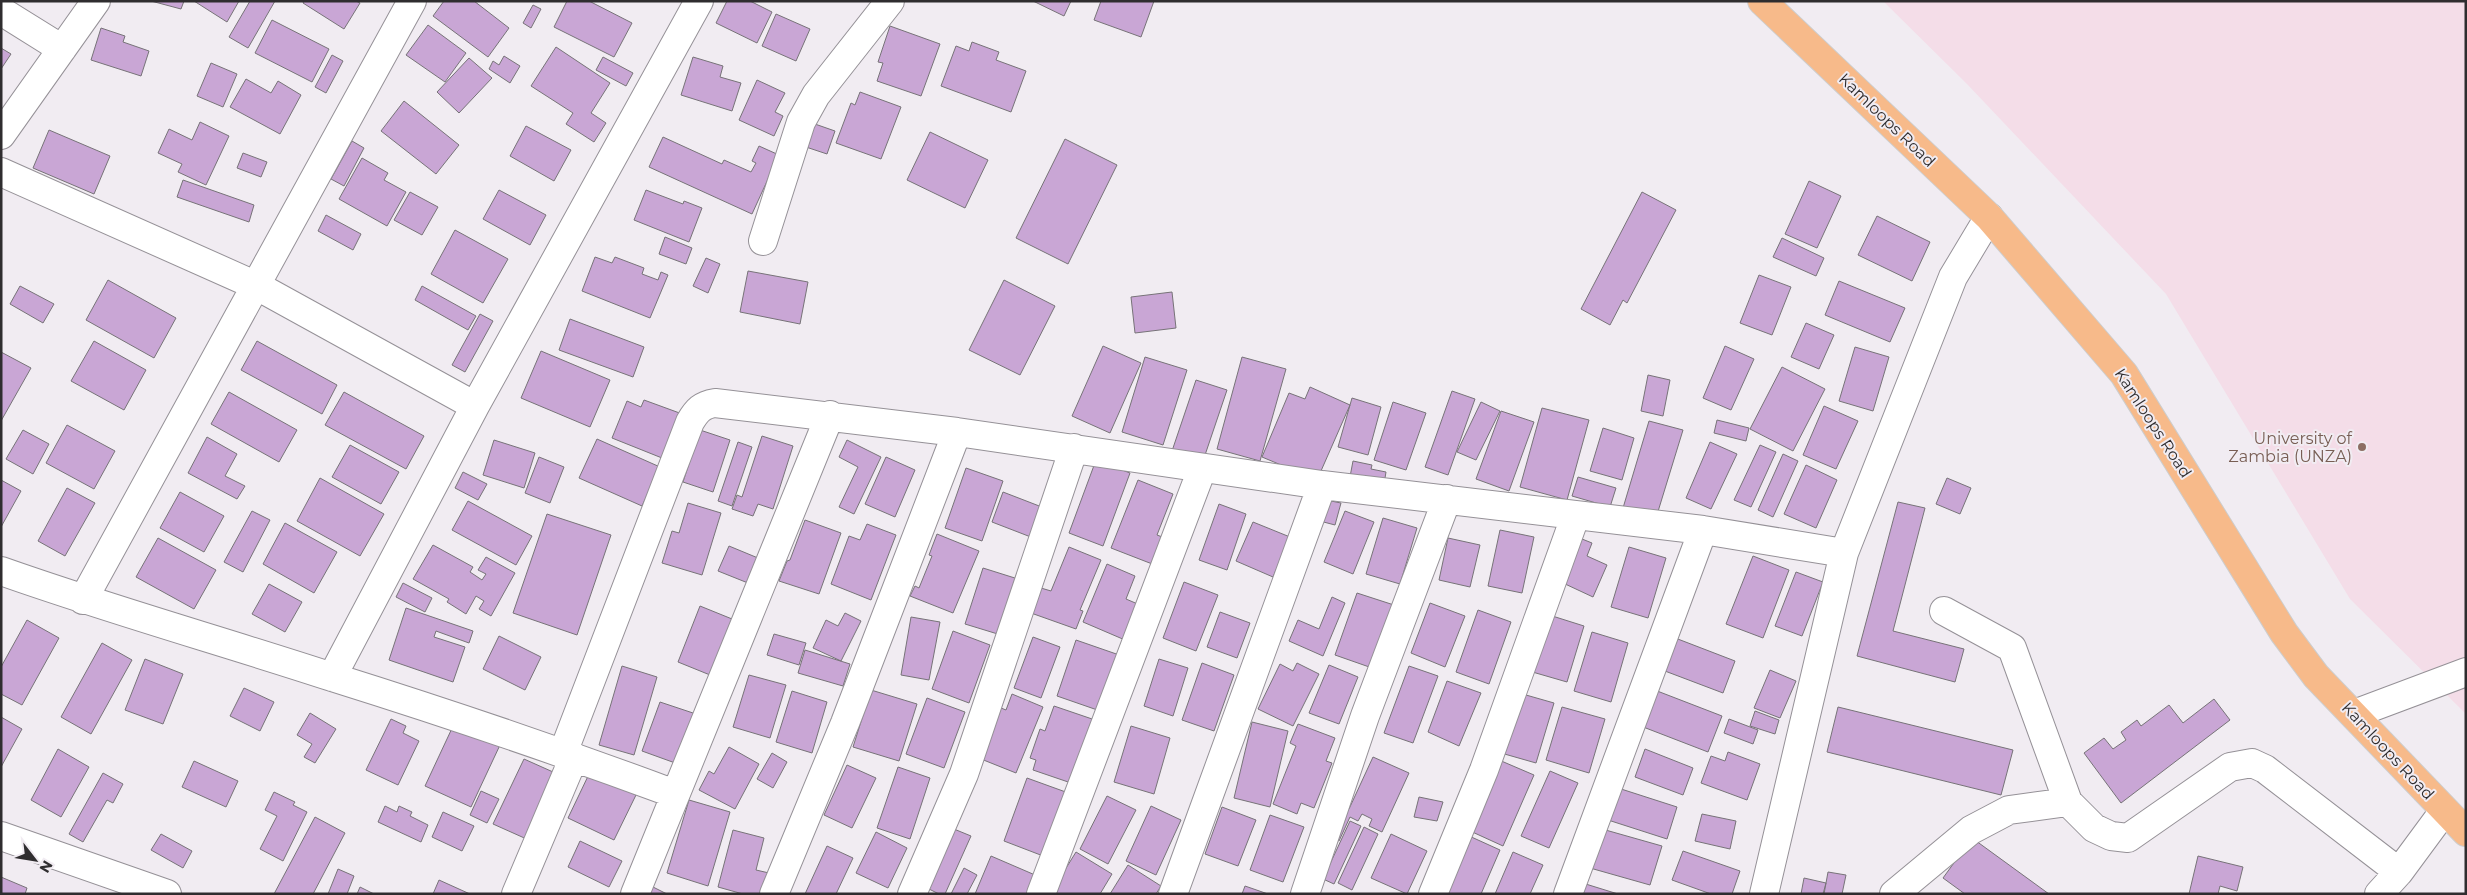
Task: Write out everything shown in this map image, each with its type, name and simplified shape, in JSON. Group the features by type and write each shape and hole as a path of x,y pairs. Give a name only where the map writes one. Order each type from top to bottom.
{"main road":[{"name":"Kamloops Road","path":"1762,1 1989,217 2124,374 2284,633 2316,676 2466,832"}],"street":[{"path":"1,135 96,1"},
{"path":"83,600 412,1"},
{"path":"332,676 475,406 699,1"},
{"path":"763,240 801,122 816,95 890,1"},
{"path":"1,11 62,49"},
{"path":"1,172 257,286 475,406"},
{"path":"1764,894 1844,553 1953,277 1989,217"},
{"path":"516,894 696,412 704,405 715,403 830,415 1074,448 1202,469 1322,485 1703,530 1844,553"},
{"path":"635,894 830,415"},
{"path":"774,894 845,723 957,432"},
{"path":"912,894 964,774 1074,448"},
{"path":"1041,894 1202,469"},
{"path":"1173,894 1322,485"},
{"path":"1304,894 1365,716 1447,499"},
{"path":"1433,894 1484,770 1575,516"},
{"path":"1568,894 1703,530"},
{"path":"1,571 83,600 332,676 568,755 675,794"},
{"path":"1944,611 2012,648 2068,802 2094,828 2112,836 2128,838 2230,767 2252,764 2264,769 2399,872"},
{"path":"2354,714 2466,672"},
{"path":"1894,894 1971,830 2009,810 2068,802"},
{"path":"2379,894 2399,872 2444,811"},
{"path":"1,836 120,886 167,894"}],"shaded area":[{"name":"University of Zambia (UNZA)","path":"1883,1 2466,1 2466,714 2350,599 2166,294 1967,84"}],"building":[{"path":"151,1 184,1 181,9"},
{"path":"194,1 239,1 227,22"},
{"path":"250,1 275,1 248,48 229,37"},
{"path":"304,1 356,1 360,3 344,29 303,3"},
{"path":"444,1 474,1 509,28 488,57 433,16"},
{"path":"567,1 589,1 632,23 614,57 554,27"},
{"path":"727,1 750,1 772,12 757,43 716,23"},
{"path":"1033,1 1071,1 1064,16"},
{"path":"1101,1 1154,1 1141,37 1094,20"},
{"path":"533,5 541,9 531,28 523,23"},
{"path":"776,14 810,29 796,61 762,46"},
{"path":"272,20 329,49 312,82 255,53"},
{"path":"428,25 466,53 445,82 406,55"},
{"path":"890,26 940,44 921,96 877,81 883,63 878,62"},
{"path":"101,28 125,36 123,42 149,51 141,76 91,60"},
{"path":"972,42 999,52 996,60 1026,71 1011,112 941,86 956,46 969,51"},
{"path":"556,47 610,83 591,113 606,123 594,142 566,124 573,113 531,86"},
{"path":"1,48 11,54 1,69"},
{"path":"332,55 343,61 326,93 315,87"},
{"path":"504,56 520,66 510,83 489,69 493,61 499,65"},
{"path":"603,57 633,73 626,86 596,70"},
{"path":"693,57 723,66 720,77 741,83 732,111 681,95"},
{"path":"469,58 492,78 459,113 437,92"},
{"path":"211,63 237,74 223,107 197,96"},
{"path":"246,79 271,93 278,81 301,95 280,134 230,107"},
{"path":"757,80 785,93 775,112 783,116 774,136 739,120"},
{"path":"860,92 901,107 881,159 836,143 851,103 855,105"},
{"path":"404,101 459,145 436,174 381,131"},
{"path":"200,122 229,136 206,185 178,172 182,164 158,153 169,129 192,140"},
{"path":"812,123 835,131 827,154 803,146"},
{"path":"526,126 571,150 554,181 510,156"},
{"path":"49,130 110,156 94,194 33,168"},
{"path":"930,132 988,160 965,208 907,180"},
{"path":"663,137 722,164 724,160 751,172 756,163 752,161 759,146 779,155 752,214 649,167"},
{"path":"1065,139 1117,165 1068,264 1016,238"},
{"path":"352,141 364,148 344,186 331,179"},
{"path":"243,153 267,162 261,177 237,168"},
{"path":"362,158 388,173 384,180 406,192 387,226 339,199"},
{"path":"183,180 254,205 249,222 177,197"},
{"path":"1809,181 1841,196 1817,248 1785,234"},
{"path":"499,190 546,215 530,245 483,219"},
{"path":"646,190 683,204 684,201 702,208 689,242 634,220"},
{"path":"410,192 438,207 422,235 394,220"},
{"path":"1642,192 1676,210 1627,303 1623,300 1610,325 1581,309"},
{"path":"326,215 361,234 353,250 318,231"},
{"path":"1877,216 1930,242 1912,281 1858,255"},
{"path":"455,230 508,259 483,303 431,274"},
{"path":"665,237 692,248 686,264 659,254"},
{"path":"1782,238 1824,258 1816,276 1773,257"},
{"path":"595,257 612,263 615,257 644,268 642,274 658,280 661,272 668,275 650,318 582,291"},
{"path":"706,258 720,264 708,293 693,286"},
{"path":"748,271 808,282 800,324 740,312"},
{"path":"1759,275 1791,287 1772,335 1740,323"},
{"path":"108,280 176,318 154,358 86,320"},
{"path":"1004,280 1055,306 1020,375 969,350"},
{"path":"1839,281 1905,308 1890,342 1825,315"},
{"path":"20,286 54,304 43,323 10,304"},
{"path":"422,286 476,316 468,330 415,300"},
{"path":"1172,292 1176,328 1135,333 1131,297"},
{"path":"480,314 493,321 465,372 452,365"},
{"path":"570,319 644,347 633,377 559,350"},
{"path":"1806,323 1834,335 1819,369 1791,357"},
{"path":"94,341 146,370 124,410 71,381"},
{"path":"257,341 337,385 322,414 241,370"},
{"path":"1103,346 1141,363 1110,433 1072,416"},
{"path":"1725,346 1754,359 1731,410 1703,398"},
{"path":"1855,347 1889,357 1873,411 1839,401"},
{"path":"541,351 610,380 590,427 521,398"},
{"path":"1,352 31,368 1,421"},
{"path":"1145,357 1187,370 1163,445 1122,432"},
{"path":"1242,357 1286,369 1260,461 1217,449"},
{"path":"1782,367 1825,389 1793,451 1750,429"},
{"path":"1648,375 1670,380 1663,416 1641,411"},
{"path":"1196,380 1227,390 1203,461 1172,451"},
{"path":"1310,387 1350,405 1317,480 1262,457 1289,393 1305,399"},
{"path":"1452,391 1475,399 1448,475 1425,467"},
{"path":"229,392 297,430 279,462 211,424"},
{"path":"344,392 424,436 406,469 325,425"},
{"path":"1352,398 1381,407 1368,455 1338,447"},
{"path":"644,400 685,415 667,460 612,438 627,401 641,407"},
{"path":"1393,402 1426,413 1406,470 1374,460"},
{"path":"1481,402 1500,411 1476,460 1457,452"},
{"path":"1824,406 1858,421 1836,469 1803,455"},
{"path":"1542,408 1589,420 1567,500 1520,487"},
{"path":"1501,411 1534,422 1509,491 1476,479"},
{"path":"1717,420 1749,428 1746,441 1714,433"},
{"path":"1649,421 1683,430 1656,518 1623,508"},
{"path":"67,425 115,451 94,489 46,463"},
{"path":"1603,428 1634,438 1622,480 1590,471"},
{"path":"23,430 49,444 33,474 6,459"},
{"path":"700,430 730,440 713,492 683,482"},
{"path":"762,436 793,446 773,509 758,504 753,516 732,509 737,495 742,497"},
{"path":"207,437 237,454 225,476 245,486 237,499 188,473"},
{"path":"597,439 660,467 642,506 579,478"},
{"path":"494,440 535,453 524,488 483,475"},
{"path":"847,440 881,457 854,514 839,507 858,467 839,457"},
{"path":"738,442 752,447 732,506 718,501"},
{"path":"1710,442 1737,454 1711,509 1686,498"},
{"path":"350,445 399,472 381,504 332,477"},
{"path":"1760,445 1776,452 1751,507 1734,500"},
{"path":"1783,454 1798,461 1773,517 1758,510"},
{"path":"539,457 564,467 550,503 525,493"},
{"path":"886,457 915,470 895,517 865,504"},
{"path":"1096,460 1130,473 1103,546 1069,533"},
{"path":"1353,461 1372,465 1371,469 1386,472 1384,484 1349,482"},
{"path":"1806,465 1837,480 1816,528 1784,514"},
{"path":"966,468 1003,481 982,541 945,528"},
{"path":"463,472 487,484 478,500 455,488"},
{"path":"1578,477 1616,488 1610,507 1572,496"},
{"path":"320,478 384,514 360,556 297,521"},
{"path":"1947,478 1971,488 1960,514 1936,504"},
{"path":"1,480 21,491 1,527"},
{"path":"1138,480 1173,494 1157,535 1170,540 1160,567 1111,548"},
{"path":"67,488 95,503 65,556 38,541"},
{"path":"180,492 224,516 204,552 160,528"},
{"path":"1003,492 1047,509 1036,539 992,522"},
{"path":"1321,499 1341,503 1335,525 1316,520"},
{"path":"468,501 532,536 516,565 452,530"},
{"path":"1898,502 1925,508 1893,631 1964,649 1955,682 1857,656"},
{"path":"688,503 721,513 702,575 662,563 672,531 679,533"},
{"path":"1219,504 1246,514 1227,570 1199,560"},
{"path":"252,511 270,520 243,572 224,562"},
{"path":"1345,511 1374,522 1353,574 1324,562"},
{"path":"547,514 611,535 577,635 513,613"},
{"path":"1383,518 1417,528 1400,584 1366,574"},
{"path":"805,520 841,533 819,594 779,581 787,561 790,560"},
{"path":"1253,522 1290,537 1273,577 1236,561"},
{"path":"285,523 337,552 314,593 263,564"},
{"path":"867,524 896,535 871,600 831,584 849,536 860,540"},
{"path":"1500,530 1534,537 1522,593 1488,586"},
{"path":"937,534 979,551 953,613 910,596 915,586 919,588 932,556 929,555"},
{"path":"158,538 216,570 194,609 136,577"},
{"path":"1448,538 1480,545 1470,587 1439,580"},
{"path":"1582,539 1592,543 1587,556 1607,565 1593,597 1563,583"},
{"path":"433,545 473,567 470,572 482,580 486,574 478,570 486,557 515,573 491,616 479,609 484,601 476,596 466,614 447,602 449,599 413,579"},
{"path":"729,546 758,558 748,583 718,571"},
{"path":"1069,547 1101,560 1080,610 1083,611 1076,629 1031,613 1041,588 1051,591"},
{"path":"1629,547 1666,558 1648,618 1611,607"},
{"path":"1753,556 1789,570 1763,638 1726,624"},
{"path":"1107,564 1135,576 1126,599 1140,605 1125,640 1083,622"},
{"path":"983,568 1018,579 1001,635 965,624"},
{"path":"1796,572 1823,582 1802,636 1775,626"},
{"path":"1184,582 1218,595 1196,651 1163,638"},
{"path":"403,583 432,598 425,612 396,597"},
{"path":"269,584 302,602 285,632 252,614"},
{"path":"1357,593 1397,606 1375,669 1335,655"},
{"path":"1332,597 1345,603 1323,656 1289,641 1298,620 1319,629"},
{"path":"1430,603 1465,616 1445,667 1411,653"},
{"path":"700,606 737,621 715,677 678,662"},
{"path":"406,608 473,631 469,643 436,631 434,637 465,647 453,682 389,660"},
{"path":"1478,610 1511,622 1489,684 1456,672"},
{"path":"1220,612 1250,623 1237,658 1207,647"},
{"path":"845,613 861,621 841,661 813,648 826,620 838,626"},
{"path":"1546,614 1584,626 1567,682 1529,671"},
{"path":"911,617 940,622 929,680 901,675"},
{"path":"27,620 59,638 22,705 1,694 1,667"},
{"path":"953,631 990,645 969,703 932,689"},
{"path":"1592,632 1628,643 1611,702 1574,691"},
{"path":"774,634 806,643 799,665 767,655"},
{"path":"499,636 541,657 525,690 483,669"},
{"path":"1670,636 1735,661 1723,693 1657,668"},
{"path":"1033,637 1060,647 1041,698 1014,688"},
{"path":"1076,640 1125,657 1106,713 1057,696"},
{"path":"102,643 132,660 91,734 61,717"},
{"path":"805,650 850,664 843,686 798,673"},
{"path":"145,659 183,674 163,724 125,710"},
{"path":"1159,659 1188,668 1173,716 1144,706"},
{"path":"1202,663 1234,675 1214,731 1182,720"},
{"path":"1297,663 1319,674 1293,726 1258,709 1280,664 1293,671"},
{"path":"1329,665 1358,677 1339,724 1309,713"},
{"path":"622,666 657,677 634,755 599,745"},
{"path":"1409,666 1438,676 1413,743 1384,733"},
{"path":"1770,670 1796,681 1780,718 1754,708"},
{"path":"749,675 786,685 770,738 733,727"},
{"path":"1447,681 1481,693 1459,746 1428,732"},
{"path":"244,688 274,702 260,731 230,716"},
{"path":"1652,689 1722,716 1708,752 1638,725"},
{"path":"871,690 917,704 899,761 853,747"},
{"path":"792,691 827,702 812,753 776,742"},
{"path":"1519,693 1554,703 1536,763 1501,753"},
{"path":"1012,694 1043,707 1016,773 981,759 1001,708 1006,710"},
{"path":"927,698 965,712 944,768 906,754"},
{"path":"2214,699 2230,720 2121,803 2084,753 2104,738 2113,749 2126,740 2121,732 2137,720 2141,726 2169,705 2183,723"},
{"path":"660,702 696,714 678,764 642,751"},
{"path":"1054,706 1098,721 1077,785 1033,770 1036,760 1030,758 1040,729 1045,731"},
{"path":"1562,707 1605,719 1589,773 1546,760"},
{"path":"1838,707 2013,750 2001,795 1827,752"},
{"path":"1755,711 1779,720 1775,734 1750,726"},
{"path":"310,713 336,729 315,763 304,757 312,744 297,735"},
{"path":"1,717 22,729 1,767"},
{"path":"391,719 406,726 403,733 419,741 398,785 366,770"},
{"path":"1729,719 1758,730 1753,744 1724,733"},
{"path":"1252,722 1288,731 1270,807 1234,798"},
{"path":"454,724 500,745 471,807 425,786"},
{"path":"1298,724 1335,738 1326,761 1332,763 1314,808 1301,803 1297,814 1273,804 1296,746 1290,743"},
{"path":"1131,726 1170,738 1154,794 1114,782"},
{"path":"729,747 759,764 735,809 699,790 709,771 714,774"},
{"path":"58,749 89,767 61,817 31,800"},
{"path":"1645,749 1693,768 1683,795 1635,777"},
{"path":"1728,752 1760,764 1747,800 1701,783 1711,756 1725,761"},
{"path":"772,753 787,762 773,788 757,779"},
{"path":"1373,757 1409,773 1382,832 1369,826 1372,819 1362,814 1358,821 1350,817 1339,841 1326,835 1340,805 1349,809"},
{"path":"524,759 562,776 531,841 493,824"},
{"path":"1499,760 1534,775 1503,846 1468,830"},
{"path":"194,761 238,781 226,807 182,787"},
{"path":"847,765 876,778 852,828 824,815"},
{"path":"898,767 930,778 910,839 877,828"},
{"path":"1550,771 1578,783 1549,848 1521,836"},
{"path":"590,772 636,795 614,840 568,818"},
{"path":"103,773 123,784 113,803 107,800 83,842 69,834"},
{"path":"1027,778 1074,795 1051,859 1004,841"},
{"path":"1618,788 1677,807 1667,839 1608,820"},
{"path":"481,791 499,799 487,823 470,815"},
{"path":"274,792 295,802 293,805 307,812 283,861 260,849 277,816 265,810"},
{"path":"1107,796 1136,810 1108,864 1080,849"},
{"path":"1419,797 1443,802 1437,821 1414,817"},
{"path":"689,800 730,812 708,886 667,873"},
{"path":"385,806 397,812 399,806 412,812 410,816 428,825 421,842 378,822"},
{"path":"1151,806 1181,820 1156,875 1126,861"},
{"path":"1222,807 1256,820 1238,866 1205,854"},
{"path":"443,812 474,826 462,851 432,837"},
{"path":"1702,814 1736,821 1730,849 1695,841"},
{"path":"1270,815 1304,827 1283,882 1250,870"},
{"path":"315,817 345,833 313,894 274,894"},
{"path":"1350,821 1361,826 1334,884 1323,879"},
{"path":"949,827 971,836 945,894 939,894 923,886"},
{"path":"1364,827 1378,834 1352,890 1338,883"},
{"path":"1602,829 1662,846 1650,885 1590,868"},
{"path":"733,830 764,838 756,870 769,873 764,894 743,894 718,887"},
{"path":"876,832 907,848 888,888 856,873"},
{"path":"161,834 192,851 183,868 151,850"},
{"path":"1391,834 1427,851 1407,894 1371,878"},
{"path":"1467,835 1500,850 1481,894 1447,894"},
{"path":"1972,838 2049,894 1965,894 1943,878"},
{"path":"580,841 622,861 609,887 568,867"},
{"path":"827,846 853,858 836,894 805,894"},
{"path":"1683,851 1740,871 1732,894 1711,894 1672,880"},
{"path":"1076,852 1112,874 1100,894 1050,894"},
{"path":"1513,852 1543,865 1530,894 1495,894"},
{"path":"991,856 1042,878 1035,894 975,894"},
{"path":"2198,856 2243,867 2237,891 2220,886 2218,894 2189,894"},
{"path":"1128,865 1161,886 1156,894 1110,894"},
{"path":"964,868 977,875 967,894 951,894"},
{"path":"338,869 354,876 347,894 328,894"},
{"path":"1828,872 1846,875 1842,894 1824,894"},
{"path":"1,877 27,888 25,894 1,894"},
{"path":"1804,878 1826,883 1823,894 1801,894"},
{"path":"439,880 470,894 433,894"},
{"path":"1576,881 1618,894 1573,894"},
{"path":"651,886 667,894 647,894"},
{"path":"1245,886 1268,894 1242,894"},
{"path":"360,887 374,894 357,894"}],"place":[{"name":"University of Zambia (UNZA)","path":"2362,447"}]}
